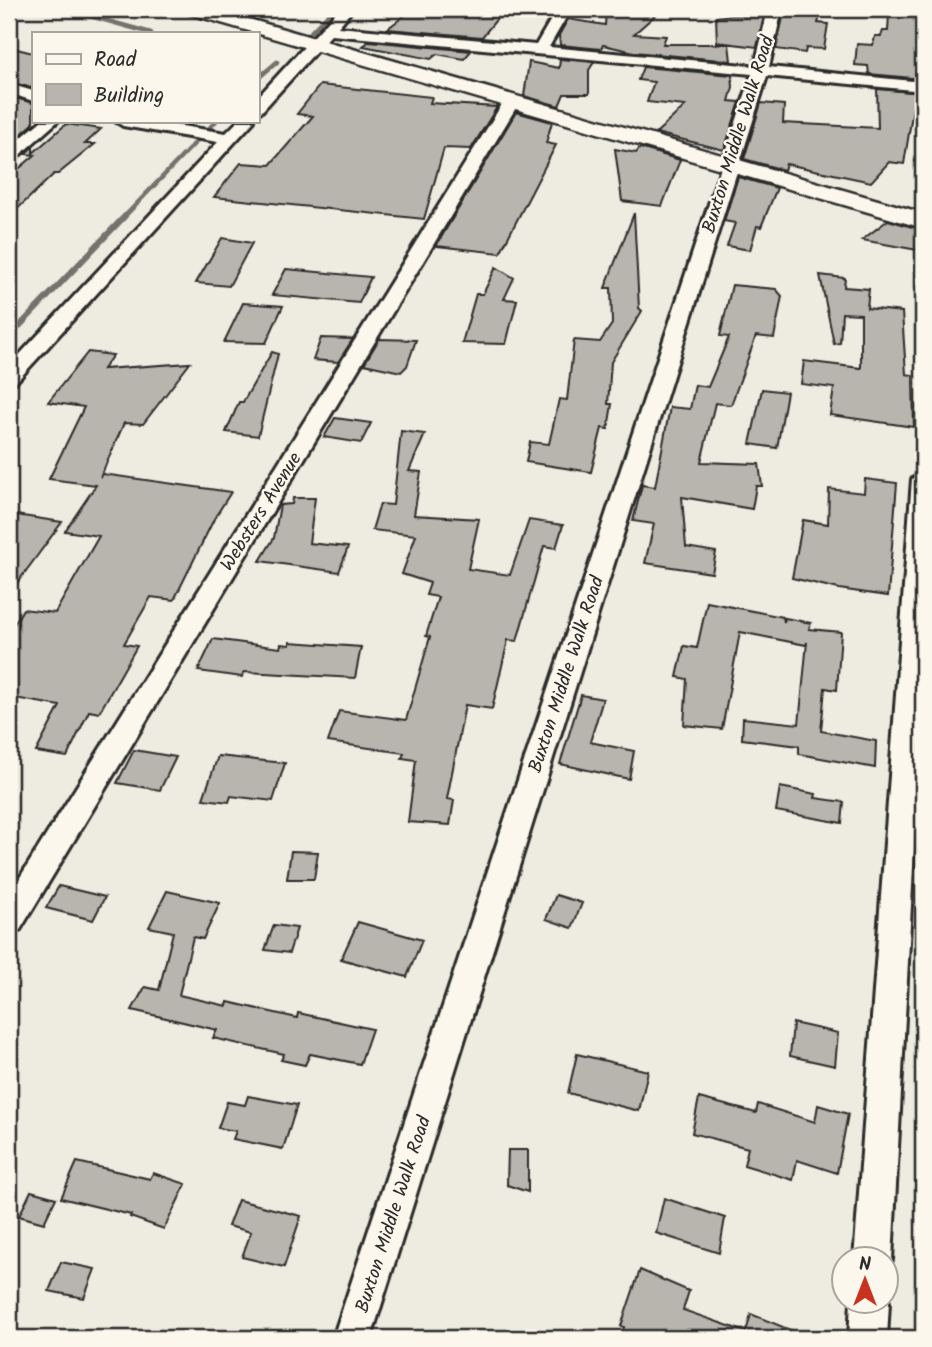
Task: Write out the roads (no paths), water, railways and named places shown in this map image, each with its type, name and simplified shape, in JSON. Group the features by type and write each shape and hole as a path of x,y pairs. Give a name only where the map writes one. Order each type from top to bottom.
{"main road":[{"path":"194,9 321,36 343,51 923,221"}],"street":[{"path":"259,106 346,9"},
{"path":"540,50 564,9"},
{"name":"Buxton Middle Walk Road","path":"352,1338 728,165 761,71 775,9"},
{"path":"321,36 540,50 923,86"},
{"path":"9,88 32,96"},
{"name":"Websters Avenue","path":"9,921 512,101"},
{"path":"9,156 49,122"},
{"path":"129,122 225,138"},
{"path":"9,378 225,138 245,122"},
{"path":"874,1246 923,479"},
{"path":"868,1338 869,1316"}],"waterway":[{"path":"65,9 147,32"},
{"path":"308,35 333,9"},
{"path":"259,77 277,62"},
{"path":"124,217 215,122"},
{"path":"9,337 125,216"}]}
